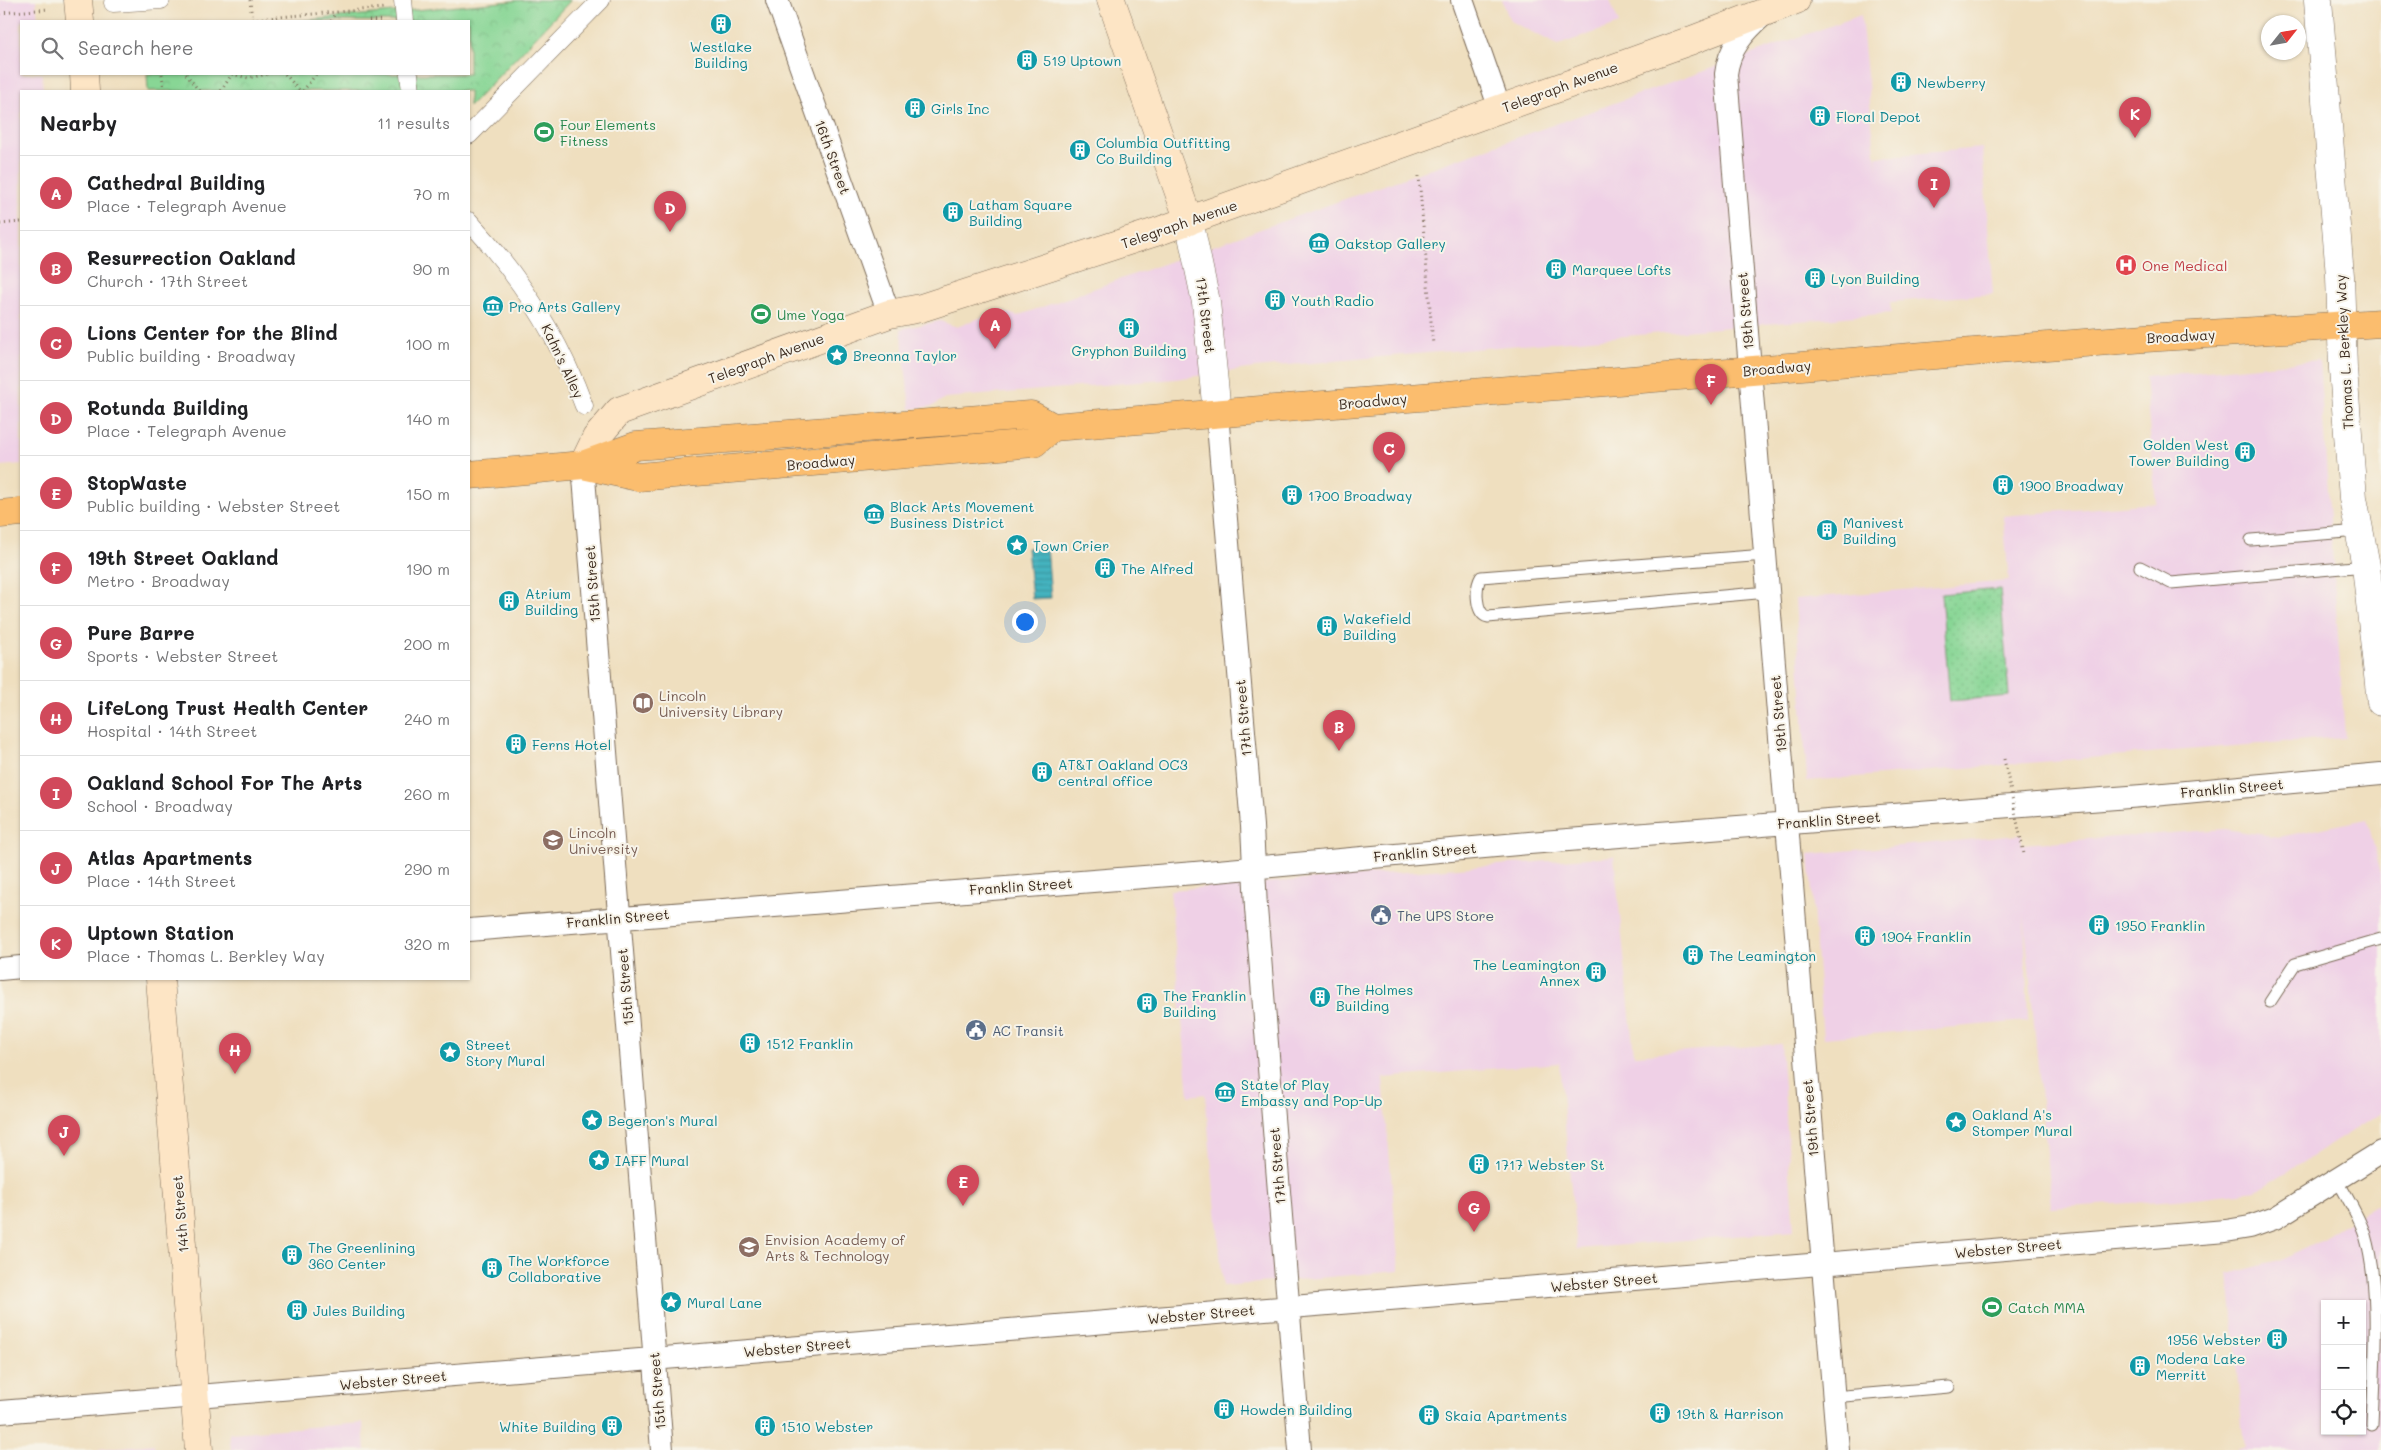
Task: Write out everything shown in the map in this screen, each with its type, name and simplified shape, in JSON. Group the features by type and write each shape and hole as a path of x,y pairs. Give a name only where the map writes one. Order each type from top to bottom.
{"main road":[{"path":"78,0 80,20"},
{"name":"17th Street","path":"1111,0 1188,221"},
{"name":"Telegraph Avenue","path":"583,465 596,438 619,411 889,314 930,305 1188,221 1500,109 1774,6 1796,0"},
{"path":"84,75 85,90"},
{"name":"Broadway","path":"470,475 583,465 636,446 1031,414 1053,427 2145,338 2381,323"},
{"path":"0,514 20,512"},
{"name":"14th Street","path":"160,980 200,1450"}],"street":[{"path":"113,3 161,0"},
{"path":"470,134 601,0"},
{"name":"16th Street","path":"777,0 889,314"},
{"path":"1462,0 1500,109"},
{"name":"Thomas L. Berkley Way","path":"2318,0 2339,267 2341,326 2353,498 2366,566 2381,702"},
{"name":"19th Street","path":"1774,6 1746,29 1728,59 1726,74 1838,1450"},
{"path":"409,75 411,90"},
{"name":"17th Street","path":"1188,221 1206,302 1217,413 1300,1450"},
{"name":"Kahn's Alley","path":"470,222 506,264 539,312 567,363 584,406"},
{"name":"15th Street","path":"583,465 662,1450"},
{"name":"Franklin Street","path":"470,930 2238,788 2381,774"},
{"path":"0,969 20,967"},
{"name":"Webster Street","path":"0,1412 2226,1231 2250,1227 2275,1218 2338,1181 2381,1152"}],"lane":[{"path":"2251,540 2360,531"},
{"path":"1765,555 1481,578 1477,583 1479,610 1483,616 1488,618 1768,592"},
{"path":"2140,567 2172,583 2366,566"},
{"path":"2270,1002 2295,964 2381,939"},
{"path":"2338,1181 2365,1234 2371,1264 2377,1308 2372,1425"},
{"path":"1833,1397 1949,1387"}],"path":[{"path":"250,0 252,20 336,12 404,9"},
{"path":"0,13 49,9"},
{"path":"332,20 336,12"},
{"path":"162,75 164,90"},
{"path":"187,75 198,90"},
{"path":"222,90 231,75"},
{"path":"236,75 248,78 263,75"},
{"path":"286,75 301,90"},
{"path":"303,90 315,75"},
{"path":"1418,176 1433,345"},
{"path":"0,224 20,222"},
{"path":"2004,759 2024,854"}],"shaded area":[{"path":"0,0 36,0 38,20 20,20 20,75 42,75 43,90 20,90 20,464 0,466"},
{"path":"1502,0 1610,0 1619,24 1558,45 1510,21"},
{"path":"1861,15 1877,172 1876,157 1982,148 1993,294 1890,302 1891,313 1254,368 1175,379 945,398 933,406 910,409 901,329 940,321 957,327 1000,310 1017,316"},
{"path":"2319,360 2345,737 1807,781 1795,599 2009,581 2003,516 2156,503 2145,377"},
{"path":"2367,819 2381,873 2381,1113 2257,1191 2176,1200 2051,1208 2024,915 2028,1021 1823,1038 1809,854 2021,835 2022,844 2225,829 2279,837"},
{"path":"1614,856 1634,1055 1781,1044 1794,1231 1577,1249 1559,1063 1383,1078 1399,1271 1223,1286 1205,1094 1189,1096 1170,890"},
{"name":"1956 Webster","path":"2381,1202 2381,1450 2237,1450 2236,1448 2244,1447 2228,1274 2279,1261 2313,1245"},
{"path":"363,1423 365,1450 231,1450 229,1433"},
{"path":"154,1444 154,1450 99,1450 99,1449"}],"green space":[{"path":"523,0 571,0 470,106 470,90 148,90 147,75 470,75 470,20 308,20"},
{"path":"2000,589 2009,696 1950,701 1941,594"}],"water":[{"path":"1047,546 1051,598 1032,599 1027,548"}],"place":[{"name":"Westlake Building","path":"721,24"},
{"name":"519 Uptown","path":"1027,60"},
{"name":"Newberry","path":"1901,82"},
{"name":"Girls Inc","path":"915,108"},
{"name":"Floral Depot","path":"1820,116"},
{"name":"Four Elements Fitness","path":"544,132"},
{"name":"Uptown Station","path":"2135,138"},
{"name":"Columbia Outfitting Co Building","path":"1080,150"},
{"name":"Oakland School For The Arts","path":"1934,208"},
{"name":"Latham Square Building","path":"953,212"},
{"name":"Rotunda Building","path":"670,232"},
{"name":"Oakstop Gallery","path":"1319,243"},
{"name":"One Medical","path":"2126,265"},
{"name":"Marquee Lofts","path":"1556,269"},
{"name":"Lyon Building","path":"1815,278"},
{"name":"Youth Radio","path":"1275,300"},
{"name":"Pro Arts Gallery","path":"493,306"},
{"name":"Ume Yoga","path":"761,314"},
{"name":"Gryphon Building","path":"1129,328"},
{"name":"Cathedral Building","path":"995,349"},
{"name":"Breonna Taylor","path":"837,355"},
{"name":"19th Street Oakland","path":"1711,405"},
{"name":"Golden West Tower Building","path":"2245,452"},
{"name":"Lions Center for the Blind","path":"1389,473"},
{"name":"1900 Broadway","path":"2003,485"},
{"name":"1700 Broadway","path":"1292,495"},
{"name":"Black Arts Movement Business District","path":"874,514"},
{"name":"Manivest Building","path":"1827,530"},
{"name":"Town Crier","path":"1017,545"},
{"name":"The Alfred","path":"1105,568"},
{"name":"Atrium Building","path":"509,601"},
{"name":"Wakefield Building","path":"1327,626"},
{"name":"Lincoln University Library","path":"643,703"},
{"name":"Ferns Hotel","path":"516,744"},
{"name":"Resurrection Oakland","path":"1339,751"},
{"name":"AT&T Oakland OC3 central office","path":"1042,772"},
{"name":"Lincoln University","path":"553,840"},
{"name":"The UPS Store","path":"1381,915"},
{"name":"1950 Franklin","path":"2099,925"},
{"name":"1904 Franklin","path":"1865,936"},
{"name":"The Leamington","path":"1693,955"},
{"name":"The Leamington Annex","path":"1596,972"},
{"name":"The Holmes Building","path":"1320,997"},
{"name":"The Franklin Building","path":"1147,1003"},
{"name":"AC Transit","path":"976,1030"},
{"name":"1512 Franklin","path":"750,1043"},
{"name":"Street Story Mural","path":"450,1052"},
{"name":"LifeLong Trust Health Center","path":"235,1074"},
{"name":"State of Play Embassy and Pop-Up","path":"1225,1092"},
{"name":"Begeron's Mural","path":"592,1120"},
{"name":"Oakland A's Stomper Mural","path":"1956,1122"},
{"name":"Atlas Apartments","path":"64,1156"},
{"name":"IAFF Mural","path":"599,1160"},
{"name":"1717 Webster St","path":"1479,1164"},
{"name":"StopWaste","path":"963,1206"},
{"name":"Pure Barre","path":"1474,1232"},
{"name":"Envision Academy of Arts & Technology","path":"749,1247"},
{"name":"The Greenlining 360 Center","path":"292,1255"},
{"name":"The Workforce Collaborative","path":"492,1268"},
{"name":"Mural Lane","path":"671,1302"},
{"name":"Catch MMA","path":"1992,1307"},
{"name":"Jules Building","path":"297,1310"},
{"name":"1956 Webster","path":"2277,1339"},
{"name":"Modera Lake Merritt","path":"2140,1366"},
{"name":"Howden Building","path":"1224,1409"},
{"name":"19th & Harrison","path":"1660,1413"},
{"name":"Skaia Apartments","path":"1429,1415"},
{"name":"White Building","path":"612,1426"},
{"name":"1510 Webster","path":"765,1426"}]}
